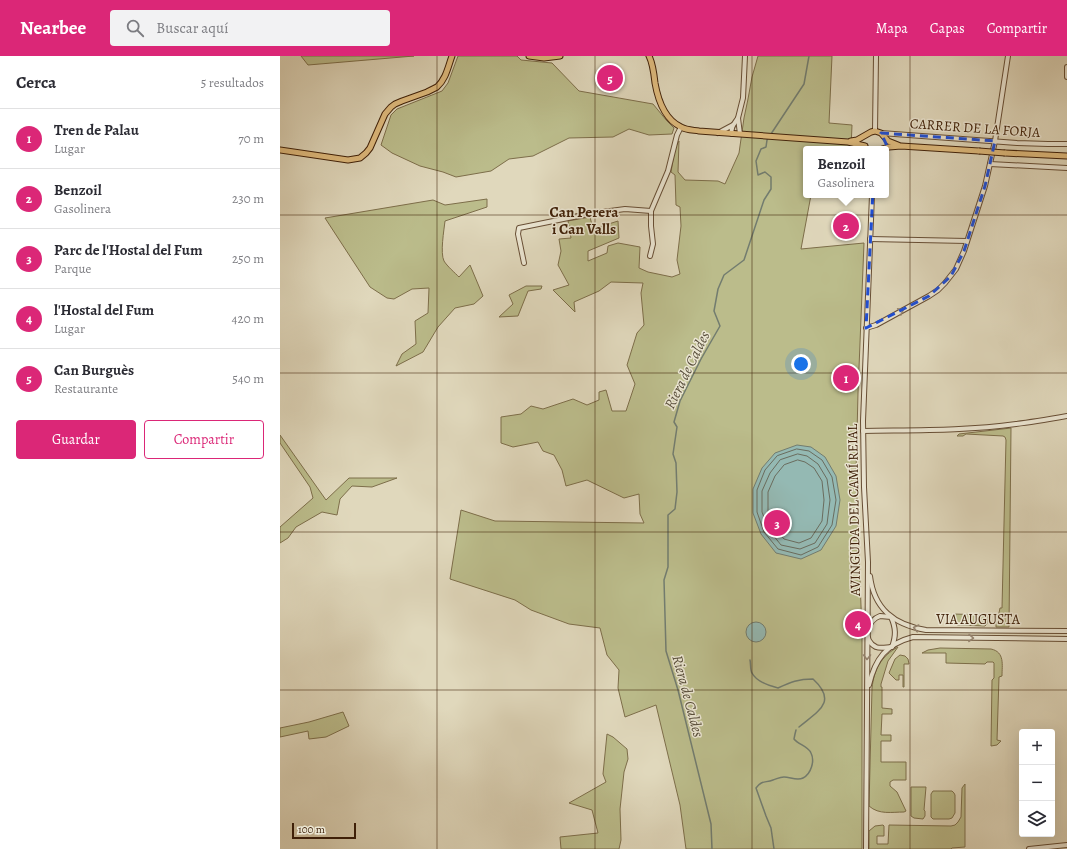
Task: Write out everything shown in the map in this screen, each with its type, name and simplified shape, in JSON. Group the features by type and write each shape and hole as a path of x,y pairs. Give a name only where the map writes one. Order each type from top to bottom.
{"main road":[{"path":"280,150 348,160 360,158 370,148 387,111 395,104 437,87 445,76 452,56"},
{"path":"530,56 544,58 560,56"},
{"path":"649,56 660,104 670,119 680,127 689,130 732,134 848,142 861,146"},
{"path":"848,142 857,140 875,131 891,142 901,146"},
{"path":"866,146 864,142 867,135"},
{"path":"882,135 885,143 884,146"},
{"path":"889,147 901,146 1046,156 1067,155"}],"street":[{"path":"740,134 738,118 743,98 744,56"},
{"path":"875,131 876,56"},
{"path":"866,328 881,323 938,290 956,269 962,256 985,186 995,141 1008,56"},
{"path":"1067,67 1067,77"},
{"path":"732,134 731,131 733,125 738,118"},
{"path":"718,132 733,125"},
{"path":"650,256 653,244 651,211 668,171 680,127"},
{"name":"CARRER DE LA FORJA","path":"882,135 1067,144"},
{"path":"990,164 1067,168"},
{"name":"AVINGUDA DEL CAMÍ REIAL","path":"866,849 868,562 863,431 872,198"},
{"path":"524,264 518,234 519,228 595,213 626,209 651,211"},
{"path":"870,239 967,240"},
{"path":"863,431 971,428 1015,424 1067,416"},
{"name":"VIA AUGUSTA","path":"868,562 871,584 875,597 891,617 903,624 926,630 1067,631"},
{"path":"891,617 876,617 869,626 867,633 869,639 876,647 892,647"},
{"name":"VIA AUGUSTA","path":"891,617 895,630 892,647"},
{"name":"VIA AUGUSTA","path":"867,694 875,664 883,653 903,640 913,637 1067,639"},
{"path":"1029,849 1067,845"}],"highlighted area":[{"path":"881,133 995,141 985,186 964,251 951,276 929,296 866,328 874,171 878,151 887,146"}],"green space":[{"path":"301,56 414,56 308,65"},
{"path":"458,56 517,56 521,60 552,63 579,91 653,104 674,128 672,134 649,135 629,129 613,137 569,138 533,156 509,159 491,171 456,177 420,166 392,153 381,145 391,115 397,109 442,91 448,83"},
{"path":"758,56 832,56 829,123 852,125 851,146 803,146 803,198 810,198 801,249 864,243 856,474 862,632 862,849 686,849 680,805 656,705 625,717 618,688 619,670 607,655 600,628 569,624 531,610 515,600 450,579 461,510 495,521 644,523 640,514 639,494 624,498 587,480 566,486 562,470 554,455 543,451 538,442 513,447 501,443 501,417 521,414 531,406 543,409 573,399 587,405 599,400 599,392 606,390 612,411 626,411 635,384 627,365 637,333 644,325 641,293 643,283 611,282 599,291 574,302 575,312 553,290 569,285 558,265 561,251 559,239 571,238 568,221 590,217 593,229 618,221 619,238 588,251 588,261 607,253 608,246 618,243 640,247 639,268 648,272 672,277 680,274 677,260 681,226 680,207 676,205 675,175 671,172 675,148 679,141 678,172 685,180 718,181 725,184 739,153 752,77"},
{"path":"487,199 487,207 445,221 442,247 444,261 459,277 470,265 483,296 474,304 455,308 438,327 423,352 396,366 402,354 416,344 415,321 428,313 429,288 412,289 394,299 387,298 370,287 325,218 433,200 445,205"},
{"path":"526,286 542,286 541,289 528,291 518,316 499,317 513,304 509,295"},
{"path":"1011,428 1009,627 996,627 996,616 999,613 1000,608 1002,608 1006,440 1003,436 966,434 963,436 957,436 959,434"},
{"path":"280,435 326,500 349,478 397,478 372,487 352,486 340,499 337,515 322,512 296,527 288,538 280,543 280,527 313,498 310,487 280,443"},
{"path":"953,614 988,615 987,624 985,626 957,625"},
{"path":"898,647 888,661 881,684 882,708 892,709 892,714 882,714 881,735 891,735 891,741 881,741 881,762 906,762 906,780 893,780 890,782 890,786 897,792 906,811 881,812 869,806 872,688 879,664 887,655"},
{"path":"940,648 991,649 999,653 1001,656 1002,676 999,677 997,740 1001,741 997,745 991,746 992,680 994,678 994,663 946,663 946,653 922,653 928,650"},
{"path":"900,655 905,656 908,659 909,664 904,664 904,687 903,675 899,675 899,680 896,680 889,673 895,659"},
{"path":"343,712 349,726 326,737 309,739 308,731 280,737 280,728 309,722"},
{"path":"607,734 627,749 628,759 624,772 620,809 621,840 619,849 561,849 560,837 598,833 592,810 569,803 606,782 603,774"},
{"path":"965,784 965,847 951,849 869,849 869,831 875,826 884,826 884,836 877,836 877,844 888,844 889,825 955,825 961,817 962,788"},
{"path":"911,787 926,787 924,810 925,816 923,819 914,818 911,816"},
{"path":"933,791 952,791 954,793 955,813 952,818 933,819 931,817 931,794"}],"water":[{"path":"797,445 811,447 825,457 836,476 840,500 836,526 821,550 801,559 776,553 761,534 753,513 753,489 762,468 775,453"},
{"path":"756,622 763,625 766,632 763,639 756,642 749,639 746,632 749,625"}],"waterway":[{"name":"Riera de Caldes","path":"712,849 711,824 678,690 666,651 664,580 668,567 668,515 675,509 677,492 676,463 673,454 677,427 674,422 680,401 701,359 720,326 714,311 718,289 724,275 744,260 764,200 771,189 771,177 765,172 758,175 756,161 761,149 766,147 767,140 804,84 809,56"},
{"path":"750,660 751,670 754,676 767,684 778,688 795,681 813,679 820,687 824,694 825,700 822,706 813,716 799,727"},
{"path":"774,849 771,828 756,788 762,783 779,778 784,777 801,779 808,774 813,760 812,756 808,749 794,739 796,730"}],"place":[{"name":"Can Burguès","path":"610,78"},
{"name":"Benzoil","path":"846,226"},
{"name":"Tren de Palau","path":"846,378"},
{"name":"Parc de l'Hostal del Fum","path":"777,523"},
{"name":"l'Hostal del Fum","path":"858,624"}],"district":[{"name":"Can Perera i Can Valls","path":"584,220"}]}
